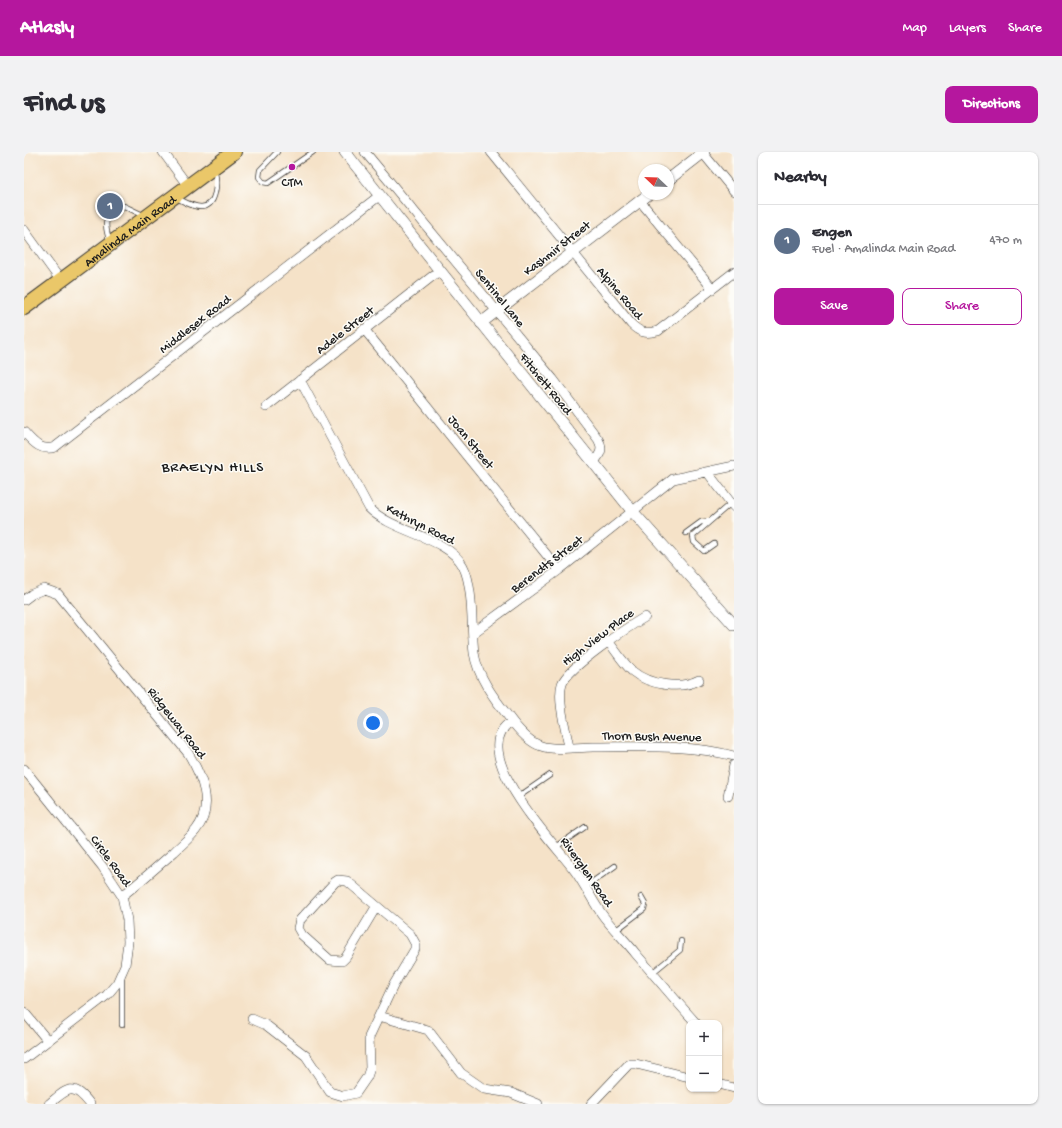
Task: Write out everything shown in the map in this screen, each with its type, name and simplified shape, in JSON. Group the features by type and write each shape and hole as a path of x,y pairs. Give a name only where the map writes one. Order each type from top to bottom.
{"main road":[{"name":"Amalinda Main Road","path":"24,308 234,152"}],"street":[{"path":"163,152 188,186"},
{"name":"Fitchett Road","path":"345,152 633,512 734,625"},
{"name":"Sentinel Lane","path":"365,152 553,380 598,439 601,444 601,450 593,463"},
{"path":"491,152 572,253"},
{"path":"674,175 703,152 734,191"},
{"name":"Middlesex Road","path":"24,432 41,448 47,449 55,447 379,196"},
{"name":"Kashmir Street","path":"481,323 641,200"},
{"path":"647,200 712,288"},
{"path":"24,230 61,280"},
{"name":"Alpine Road","path":"572,253 631,324 642,333 648,334 658,331 734,272"},
{"name":"Adele Street","path":"266,407 439,271"},
{"name":"Joan Street","path":"364,329 559,570"},
{"name":"Kathryn Road","path":"300,380 369,508 383,519 447,550 458,559 463,566 469,591 476,661 489,692 512,721"},
{"name":"Berendts Street","path":"473,633 559,570 633,512 672,479 708,473 734,466"},
{"path":"708,473 732,505"},
{"name":"Ridgeway Road","path":"24,600 32,594 44,589 58,594 188,753 203,781 206,793 206,807 201,823 196,831 157,867 122,896"},
{"name":"High View Place","path":"569,747 562,701 562,684 572,670 608,641 645,617"},
{"path":"608,641 626,665 643,677 662,683 677,685 692,683 698,680"},
{"name":"Thorn Bush Avenue","path":"512,721 537,744 548,747 659,747 701,749 734,756"},
{"name":"Riverglen Road","path":"512,721 502,728 498,748 507,780 585,887 603,916 693,1020"},
{"path":"728,796 734,765"},
{"name":"Circle Road","path":"24,769 102,866 122,896 127,920 128,942 122,975 117,984 106,995 24,1058"},
{"path":"252,1019 266,1025 306,1056 327,1088 334,1094 343,1096 356,1093 367,1077 370,1068 368,1043 393,986 413,953 415,943 410,934 376,907 347,881 338,880 300,920 299,932 330,960 342,961 346,957 376,907"},
{"path":"24,1012 48,1041"},
{"path":"379,1016 428,1030 461,1073 484,1089 511,1093 538,1104"},
{"path":"591,1104 629,1064 636,1064 686,1076"},
{"path":"722,1085 734,1088"},
{"path":"49,1104 66,1090 71,1089 82,1093 90,1104"}],"lane":[{"path":"277,152 260,170 259,177 263,182 268,183 311,152"},
{"path":"174,196 194,206 204,207 208,204 216,188 216,174 214,167"},
{"path":"110,244 106,226 108,216 113,209 124,206 146,217"},
{"path":"714,544 704,551 697,546 693,536 732,505"},
{"path":"686,533 701,522 710,521"},
{"path":"518,797 550,775"},
{"path":"556,847 585,827"},
{"path":"585,887 615,866"},
{"path":"615,931 644,909 645,904 641,897"},
{"path":"652,974 680,950 682,941"},
{"path":"122,975 122,1025"}],"place":[{"name":"CTM","path":"292,167"},
{"name":"Engen","path":"110,206"}],"district":[{"name":"BRAELYN HILLS","path":"213,466"}]}
